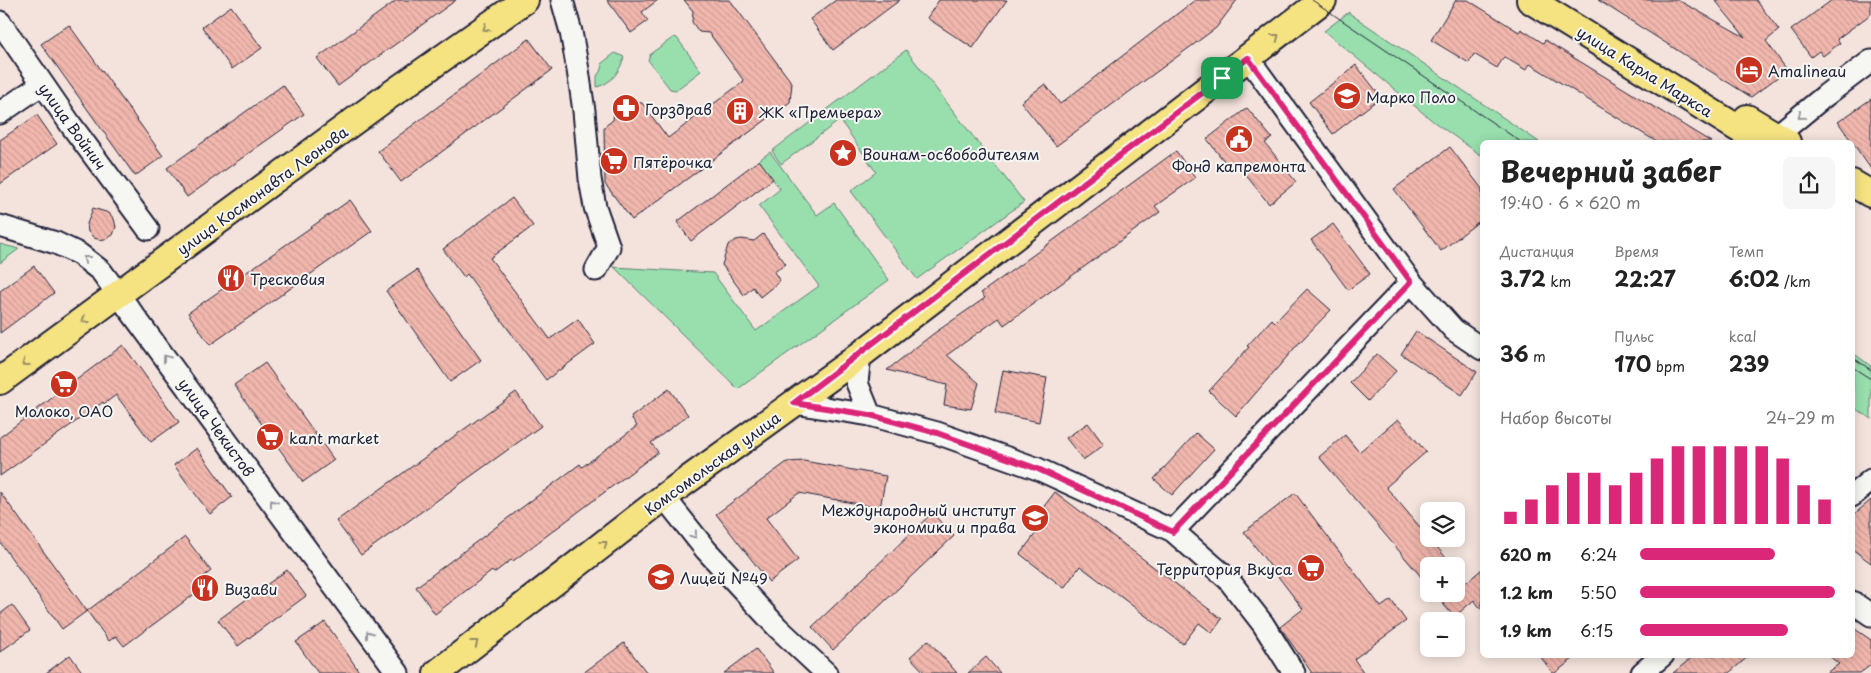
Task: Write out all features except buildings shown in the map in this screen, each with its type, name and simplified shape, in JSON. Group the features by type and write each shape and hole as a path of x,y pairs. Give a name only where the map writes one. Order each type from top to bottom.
{"main road":[{"name":"улица Космонавта Леонова","path":"0,381 380,102 526,0"},
{"name":"Комсомольская улица","path":"437,673 664,497 860,354 1323,0"},
{"name":"улица Карла Маркса","path":"1530,0 1772,140"},
{"name":"улица Карла Маркса","path":"1560,0 1772,140"},
{"path":"1855,185 1871,194"},
{"path":"1855,202 1871,212"}],"street":[{"path":"562,0 573,41 584,111 590,179 595,207 609,247 596,270"},
{"name":"улица Войнич","path":"0,22 42,84 148,229"},
{"path":"1248,58 1411,282 1454,330 1480,348"},
{"path":"1775,140 1826,95 1871,61"},
{"path":"0,113 42,84"},
{"name":"улица Чекистов","path":"0,226 44,238 79,254 101,271 398,673"},
{"path":"1173,532 1411,282"},
{"path":"860,354 857,383 870,415"},
{"path":"794,403 870,415 937,433 1038,469 1173,532 1228,579 1263,624 1294,673"},
{"path":"1855,493 1871,480"},
{"path":"664,497 719,564 778,628 826,673"},
{"path":"1855,604 1871,615"},
{"path":"1642,673 1660,658"}],"green space":[{"path":"1349,12 1536,140 1480,140 1480,155 1434,122 1324,31"},
{"path":"674,37 677,38 701,71 676,90 670,89 648,60 650,54"},
{"path":"906,50 1024,202 917,279 851,191 876,172 840,120 781,164 772,151"},
{"path":"615,53 624,57 620,67 615,76 607,83 597,87 597,76 603,67 601,64"},
{"path":"770,152 817,215 834,203 889,280 738,389 614,267 713,273 756,331 819,286 759,206 780,189 759,160"},
{"path":"0,244 19,249 0,263"},
{"path":"1855,354 1871,366 1871,419 1855,408"}],"tram line":[{"path":"1312,0 1518,140"},
{"path":"1855,359 1871,370"},
{"path":"1855,369 1871,379"}],"place":[{"name":"Amalineau","path":"1749,70"},
{"name":"Марко Поло","path":"1347,96"},
{"name":"Горздрав","path":"626,108"},
{"name":"ЖК «Премьера»","path":"740,111"},
{"name":"Фонд капремонта","path":"1239,139"},
{"name":"Воинам-освободителям","path":"843,153"},
{"name":"Пятёрочка","path":"614,161"},
{"name":"Тресковия","path":"231,278"},
{"name":"Молоко, ОАО","path":"64,384"},
{"name":"kant market","path":"270,437"},
{"name":"Международный институт экономики и права","path":"1035,518"},
{"name":"Территория Вкуса","path":"1311,568"},
{"name":"Лицей №49","path":"661,577"},
{"name":"Визави","path":"205,588"}],"route":[{"path":"1248,58 1411,282 1173,532 1117,504 1038,469 937,433 870,415 794,403 847,365 1222,78 1248,58"}]}
